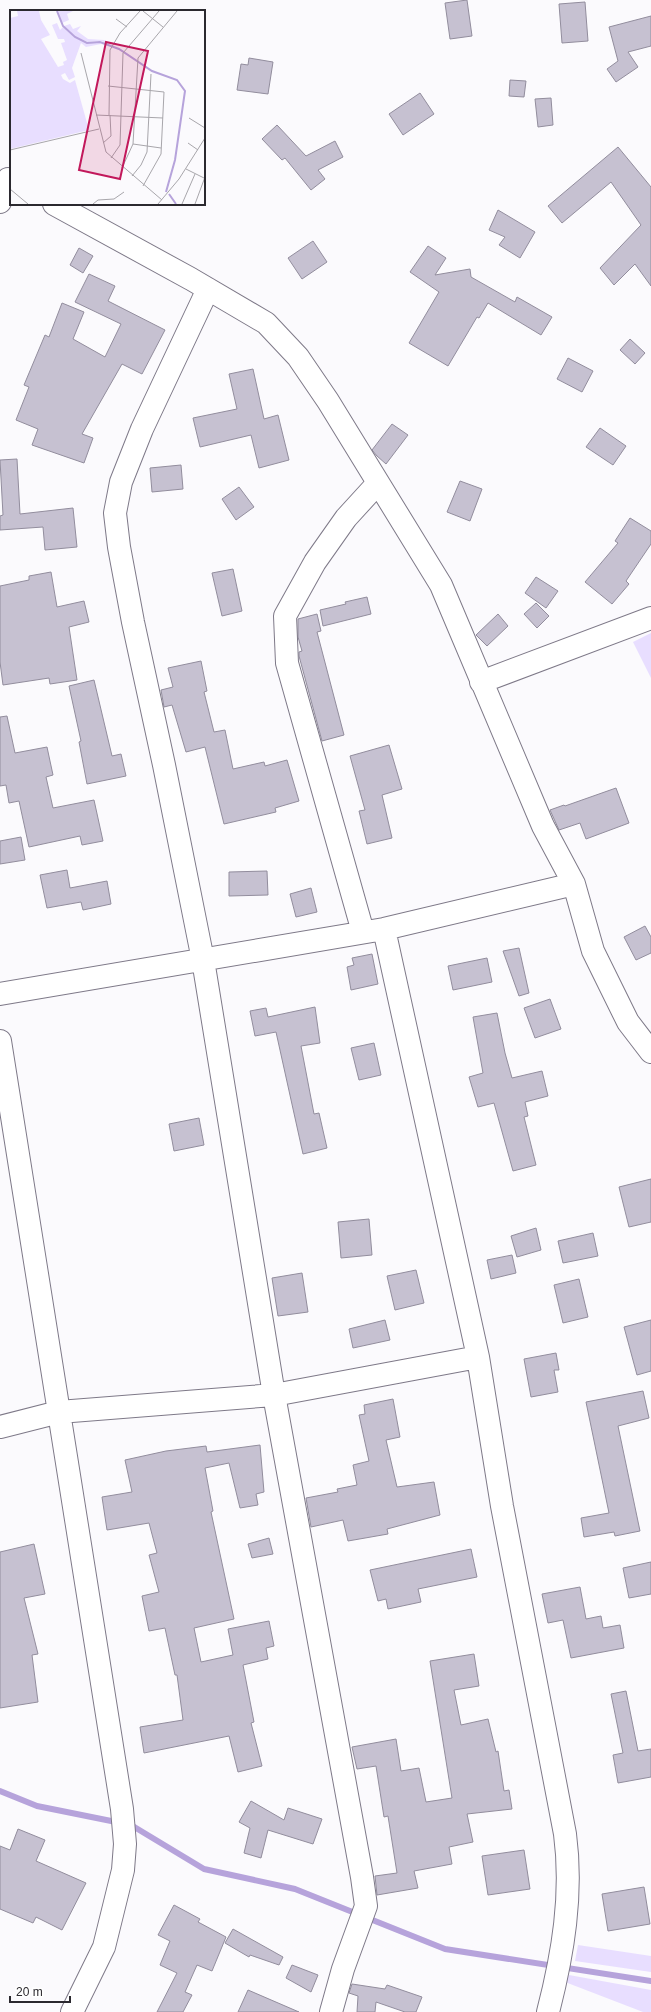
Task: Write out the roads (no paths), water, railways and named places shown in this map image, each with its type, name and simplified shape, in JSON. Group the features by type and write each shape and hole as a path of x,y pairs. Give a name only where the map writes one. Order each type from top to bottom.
{"street":[{"path":"0,202 6,178"},
{"path":"56,205 208,289 266,323 298,357 441,585 543,826 574,884 593,951 628,1022 651,1052"},
{"path":"208,289 142,429 121,482 115,513 119,547 133,622 164,765 203,960 274,1395 366,1906 356,1931 331,2012"},
{"path":"363,932 287,663 285,616 315,562 346,518 378,483"},
{"path":"481,682 648,620"},
{"path":"0,994 384,929 574,884"},
{"path":"384,929 478,1357 502,1506 565,1834 569,1863 568,1903 555,1984 548,2012"},
{"path":"0,1041 122,1808 125,1844 123,1870 104,1947 72,2012"},
{"path":"0,1427 59,1412 274,1395 478,1357"}],"waterway":[{"path":"0,1791 37,1806 131,1825 204,1869 295,1889 445,1949 651,1981"}]}
